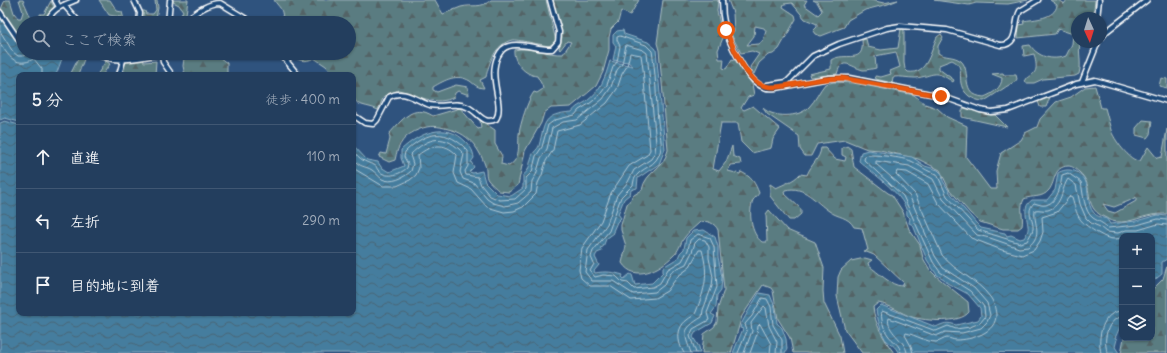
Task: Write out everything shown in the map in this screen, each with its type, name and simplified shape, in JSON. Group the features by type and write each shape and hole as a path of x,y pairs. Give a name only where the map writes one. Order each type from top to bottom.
{"street":[{"path":"55,0 73,16"},
{"path":"50,16 62,6 76,0"},
{"path":"134,0 140,12 140,16"},
{"path":"169,16 170,0"},
{"path":"356,117 365,123 373,124 377,120 389,97 400,93 431,105 462,104 473,110 485,120 492,122 496,119 499,112 493,71 500,52 506,47 515,45 538,49 552,49 558,42 559,32 550,0"},
{"path":"722,0 724,22 730,41 751,78 758,84 767,88 776,88 829,78 849,78 941,96 980,110 991,112 1017,107 1082,82 1095,80 1167,101"},
{"path":"767,88 767,85 783,83 790,80 812,56 839,44 887,28 905,26 947,30 1004,45 1014,39 1020,11 1038,0"},
{"path":"1097,12 1099,0"},
{"path":"1107,31 1147,0"},
{"path":"191,16 215,3 220,3 241,16"},
{"path":"0,12 16,36"},
{"path":"1082,82 1096,48"},
{"path":"120,72 124,60"},
{"path":"163,60 170,72"},
{"path":"286,60 296,72"}],"green space":[{"path":"5,0 10,0 16,16 16,33 1,9"},
{"path":"19,0 23,0 30,16 22,16 23,12"},
{"path":"99,0 110,0 117,11 122,12 123,16 109,15"},
{"path":"155,0 157,0 158,8 156,16 142,16 142,11 145,11 146,14 153,14 156,10"},
{"path":"173,0 188,0 186,14 181,15 183,11 179,5 173,2"},
{"path":"274,0 435,0 443,14 465,6 484,4 491,0 546,0 556,41 549,46 514,40 506,42 497,50 491,60 486,77 480,80 484,88 478,87 470,81 460,78 451,78 433,87 433,90 437,92 456,85 468,87 469,95 458,91 455,93 454,97 441,101 426,99 399,90 384,96 378,110 358,104 356,101 356,72 331,72 317,60 356,60 356,16 283,16 280,8"},
{"path":"553,0 639,0 630,15 621,11 618,22 611,29 609,37 609,50 603,72 596,86 571,107 551,108 544,113 541,123 525,151 518,185 509,192 499,191 487,178 486,167 479,152 471,141 455,131 441,127 427,127 414,131 406,137 400,145 395,160 389,162 379,157 381,153 386,154 390,139 389,134 408,115 420,111 426,112 433,116 460,108 478,129 481,128 480,120 495,130 495,144 502,156 501,164 509,166 513,163 517,156 519,134 527,106 534,92 537,93 543,89 537,76 524,70 515,59 514,50 526,49 563,54 571,42 567,41 560,50 559,49 562,37"},
{"path":"663,0 718,0 717,11 723,38 718,50 719,59 724,59 723,68 726,69 732,59 735,60 752,84 754,95 748,97 741,108 744,110 753,106 780,129 773,139 771,148 752,153 741,142 738,123 721,123 713,169 719,171 726,162 732,146 733,156 740,159 741,164 730,165 728,171 740,174 741,172 748,176 754,183 759,193 753,200 751,217 755,234 762,242 767,242 766,214 769,210 787,230 815,242 824,268 824,303 840,336 843,353 793,353 790,338 778,319 773,291 771,288 763,285 742,316 731,353 702,353 704,334 714,327 717,322 718,308 724,290 718,230 710,223 705,221 700,222 686,236 675,254 668,261 655,269 648,272 634,272 627,269 622,263 626,246 621,225 627,204 634,195 642,190 647,178 666,157 668,150 659,50 657,43"},
{"path":"728,0 807,0 804,5 818,15 822,11 817,2 813,0 870,0 884,3 898,0 865,10 848,20 844,27 821,36 815,34 813,31 817,27 817,24 805,19 792,3 784,4 783,7 795,15 796,19 779,49 773,54 768,55 759,63 754,74 750,67 759,54 752,51 741,53 731,34 734,31 733,13","holes":["755,26 764,28 766,31 763,41 759,44 747,45 754,36"]},
{"path":"934,0 1028,0 1008,4 976,3 969,5"},
{"path":"1050,0 1058,0 1064,4 1067,0 1095,0 1094,12 1071,12 1071,33 1058,29 1055,34 1018,38 1019,25 1024,24 1023,21 1048,16 1055,10 1057,5"},
{"path":"51,1 54,7 48,16 40,16 40,14 44,14"},
{"path":"901,29 904,29 904,63 905,69 908,72 915,72 924,65 928,60 937,37 941,34 943,37 938,46 938,53 961,61 966,71 967,82 971,92 976,95 984,97 998,88 1002,82 1002,78 992,74 1003,73 1004,75 1016,75 1017,79 1015,82 984,101 969,96 964,91 959,67 957,63 952,60 939,65 939,69 954,80 953,82 937,74 915,78 893,77 892,83 876,79 875,76 881,77 891,74 890,71 900,67 896,52 875,56 876,68 863,70 844,64 841,65 837,74 810,77 809,74 831,69 831,60 853,56 860,53 862,48 862,40 866,39 868,47 881,50 898,48"},
{"path":"1030,45 1041,55 1046,57 1056,58 1066,56 1071,46 1071,48 1079,48 1079,74 1075,76 1043,79 1034,83 1026,83 1025,79 1030,77 1035,72 1036,66 1034,54 1024,56 1023,46"},
{"path":"78,60 84,60 79,72 72,72"},
{"path":"184,60 223,60 227,63 227,72 184,72"},
{"path":"106,61 110,64 104,72 99,72"},
{"path":"126,61 156,61 155,72 122,72"},
{"path":"1161,78 1167,79 1167,88 1159,86"},
{"path":"834,82 853,83 914,95 925,104 937,108 947,117 967,126 966,157 990,189 997,189 996,171 1001,153 1021,140 1025,133 1037,127 1040,119 1056,102 1071,97 1085,87 1095,86 1101,108 1105,108 1112,134 1122,149 1132,158 1140,161 1148,147 1157,158 1162,157 1167,129 1167,214 1152,215 1122,222 1110,221 1097,212 1093,207 1090,202 1087,183 1084,178 1074,168 1068,166 1063,167 1057,172 1049,190 1046,193 1040,196 1024,199 1022,206 1022,226 1018,229 1003,229 980,222 949,189 940,170 918,159 880,150 867,149 845,140 817,144 811,156 805,156 800,149 799,136 767,114 763,108 773,114 779,115 793,115 805,111 825,84","holes":["1136,197 1136,201 1115,213 1108,211 1103,204 1114,207"]},
{"path":"1050,97 1046,107 1040,107 1038,101"},
{"path":"964,108 995,115 1007,127 962,117 962,111"},
{"path":"1143,120 1152,121 1150,134 1147,138 1136,135 1136,128"},
{"path":"847,146 851,149 854,167 892,195 903,212 909,229 920,245 923,258 930,270 968,302 969,312 965,316 951,320 926,320 912,317 887,305 878,303 873,307 874,314 883,337 894,353 862,353 845,330 837,296 838,277 841,270 851,261 865,258 872,260 868,263 869,266 893,284 902,286 904,283 874,255 864,251 868,250 862,228 854,227 852,223 832,213 804,192 792,189 785,190 784,193 801,209 801,214 794,220 789,220 770,196 770,184 776,188 800,174 807,175 819,155 821,148 825,148 835,159 845,161 846,157 842,155 842,148"},
{"path":"1167,266 1167,353 1121,353 1123,341 1155,341 1155,287 1163,279"}],"water":[{"path":"0,16 16,38 16,60 61,60 57,72 16,72 16,121 5,118 0,120"},
{"path":"623,30 624,34 648,42 656,49 665,149 659,164 638,178 637,188 631,190 630,194 624,199 618,214 621,218 617,222 613,231 614,233 606,239 603,247 600,248 602,251 597,253 595,257 599,265 594,271 595,273 606,272 623,275 622,277 624,279 630,274 632,275 635,285 652,283 663,272 663,267 678,258 684,249 686,238 693,231 704,230 715,237 718,247 718,257 722,277 721,290 717,295 716,307 711,314 715,316 712,323 695,333 693,337 699,347 700,353 0,353 0,123 5,121 16,124 16,316 356,316 356,148 367,160 378,162 381,167 389,172 404,166 401,158 401,150 408,144 424,134 441,131 450,132 466,142 472,151 474,158 471,162 474,167 469,172 473,173 482,171 485,182 497,194 511,196 523,188 523,175 528,169 533,155 539,146 544,125 550,117 572,112 592,97 602,83 610,61 633,66 628,62 613,60 616,46 613,42 613,35 617,31"},
{"path":"868,150 912,157 925,166 938,170 942,174 943,181 951,194 981,228 1005,233 1007,236 1011,235 1020,239 1024,238 1028,229 1026,212 1027,206 1032,200 1047,200 1055,190 1058,173 1065,170 1073,170 1080,174 1085,180 1090,205 1094,213 1107,219 1110,224 1136,221 1158,215 1167,216 1167,259 1162,262 1162,274 1155,280 1155,233 1119,233 1119,328 1115,338 1117,339 1115,347 1119,353 898,352 885,339 882,331 876,310 881,305 936,327 946,323 956,325 978,320 981,316 980,308 968,294 947,283 944,279 937,275 927,260 913,225 909,223 910,218 907,215 906,208 902,201 896,193 859,161 861,152"},
{"path":"759,293 770,295 775,307 777,323 782,328 786,339 787,349 785,353 733,353 743,329 740,328"}],"route":[{"path":"726,30 734,50 751,78 763,87 776,88 829,78 849,78 941,96"}]}
